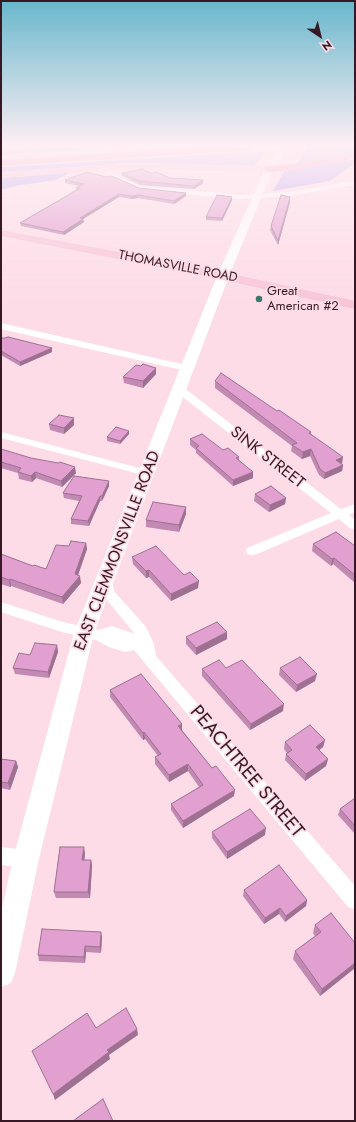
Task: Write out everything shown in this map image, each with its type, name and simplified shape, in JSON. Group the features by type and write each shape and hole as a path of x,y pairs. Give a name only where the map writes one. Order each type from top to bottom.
{"main road":[{"name":"EAST CLEMMONSVILLE ROAD","path":"1,973 26,859 92,635 105,580 186,368 256,199"},
{"name":"THOMASVILLE ROAD","path":"1,233 223,276 355,305"}],"street":[{"path":"1,326 186,368"},
{"name":"SINK STREET","path":"179,389 355,526"},
{"path":"1,435 147,473"},
{"path":"252,551 355,508"},
{"path":"105,580 108,593 141,631 147,644 149,658"},
{"name":"PEACHTREE STREET","path":"1,607 92,635 109,642 125,646 137,644 355,900"},
{"path":"1,856 26,859"}],"building":[{"path":"61,199 110,199 80,218 83,219 63,232 20,223"},
{"path":"164,199 176,199 174,201"},
{"path":"215,199 231,199 222,218 206,217"},
{"path":"280,199 289,199 278,241 271,226"},
{"path":"8,337 52,348 20,362 1,351 1,338"},
{"path":"143,364 156,368 143,381 123,377 136,365 141,366"},
{"path":"221,373 311,432 309,433 343,457 336,460 343,465 325,473 320,469 311,449 303,452 292,445 297,443 215,381"},
{"path":"59,415 74,418 64,428 49,424"},
{"path":"116,427 129,431 120,441 107,437"},
{"path":"202,434 223,450 228,448 239,457 236,458 253,472 233,480 196,448 199,446 190,439"},
{"path":"1,449 31,458 58,463 60,462 75,467 61,481 35,472 31,476 18,472 21,468 1,462"},
{"path":"74,476 109,481 88,521 71,519 82,496 63,493"},
{"path":"271,486 286,498 270,505 255,494"},
{"path":"153,502 186,507 179,525 146,520"},
{"path":"336,532 355,546 355,575 334,558 332,559 313,544"},
{"path":"71,541 86,543 75,574 80,576 62,597 1,577 1,554 33,566 46,569 56,545 69,546"},
{"path":"156,546 184,575 190,572 199,581 171,594 149,570 146,571 132,557"},
{"path":"217,622 227,632 196,648 186,637"},
{"path":"35,643 57,645 48,672 13,668 19,653 30,655"},
{"path":"300,657 317,674 297,685 280,668"},
{"path":"219,660 226,668 242,660 284,704 251,724 202,669"},
{"path":"141,674 182,724 178,726 212,768 216,766 235,790 183,821 171,804 203,785 188,764 169,775 155,757 161,754 110,690"},
{"path":"310,725 325,740 316,747 328,759 306,774 286,754 292,750 285,742"},
{"path":"1,759 16,761 8,783 1,782"},
{"path":"355,798 355,826 340,809"},
{"path":"250,809 266,828 227,852 212,832"},
{"path":"60,847 84,847 82,860 91,860 88,892 54,892"},
{"path":"279,865 307,900 286,916 280,908 265,918 244,890"},
{"path":"331,913 355,943 355,963 322,989 295,951 321,932 315,925"},
{"path":"42,929 101,932 100,947 85,946 84,957 38,955"},
{"path":"126,1008 137,1029 107,1050 109,1052 53,1094 32,1051 87,1013 96,1028"},
{"path":"103,1099 113,1121 73,1121"}],"place":[{"name":"Great American #2","path":"259,299"}]}
